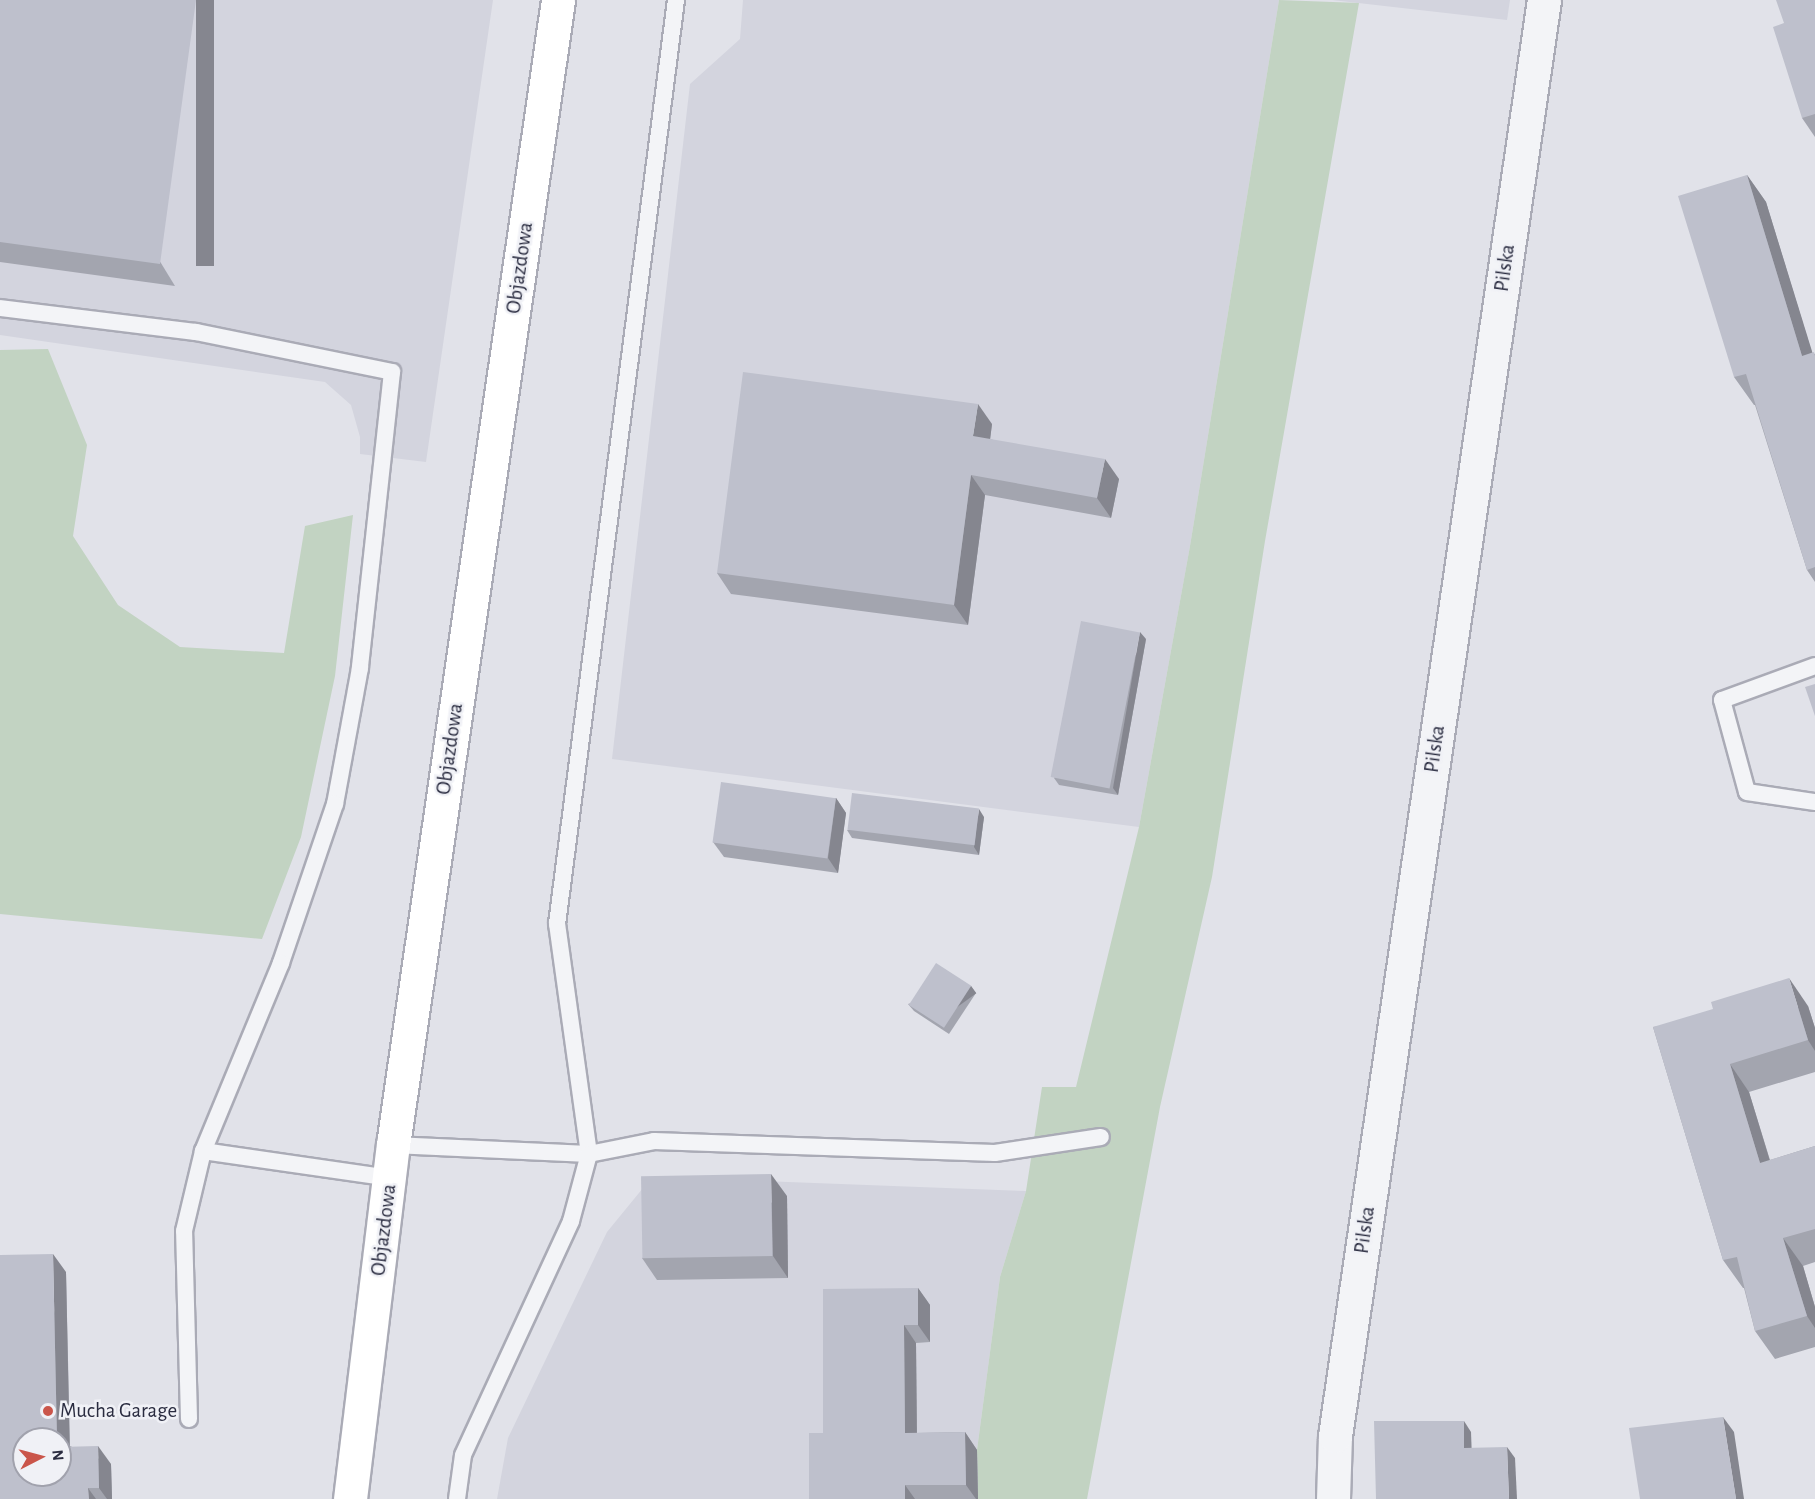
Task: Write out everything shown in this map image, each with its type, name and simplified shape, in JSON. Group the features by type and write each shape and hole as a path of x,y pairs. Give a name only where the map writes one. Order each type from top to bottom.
{"main road":[{"name":"Objazdowa","path":"350,1499 391,1178 393,1145 558,0"}],"street":[{"name":"Pilska","path":"1334,1499 1335,1436 1544,0"}],"lane":[{"path":"457,1499 463,1455 571,1221 589,1154 557,924 676,0"},
{"path":"0,308 196,332 392,372 360,668 335,804 281,963 203,1151 184,1231 189,1419"},
{"path":"1815,666 1722,700 1747,792 1815,802"},
{"path":"393,1145 589,1154 654,1141 995,1153 1101,1137"},
{"path":"203,1151 391,1178"}],"shaded area":[{"path":"0,0 493,0 426,462 360,454 360,437 351,405 325,382 0,335"},
{"path":"743,0 1279,0 1190,546 1139,827 612,759 690,84 740,39"},
{"path":"1332,0 1510,0 1507,20"},
{"path":"652,1177 1026,1191 1000,1277 977,1450 978,1499 497,1499 508,1438 607,1232"}],"green space":[{"path":"1279,0 1359,3 1265,541 1212,877 1160,1107 1087,1499 978,1499 977,1450 1000,1277 1026,1191 1042,1087 1076,1087 1139,827 1190,546"},
{"path":"48,349 87,445 73,536 118,605 180,647 284,653 305,526 353,515 335,676 301,837 262,939 0,914 0,350"}],"building":[{"path":"0,0 196,0 160,264 0,242"},
{"path":"1776,0 1815,0 1815,114 1802,118 1773,27 1784,23"},
{"path":"1747,175 1802,356 1814,352 1815,356 1815,567 1807,570 1746,374 1734,377 1678,196"},
{"path":"743,372 978,404 973,436 1105,459 1097,498 971,475 954,605 717,573"},
{"path":"1081,621 1140,632 1110,789 1051,777"},
{"path":"1815,684 1815,716 1805,687"},
{"path":"721,782 836,798 827,859 713,842"},
{"path":"852,793 979,809 975,845 847,830"},
{"path":"936,963 971,986 944,1028 909,1005"},
{"path":"1789,978 1808,1040 1730,1064 1760,1163 1815,1146 1815,1229 1783,1238 1807,1316 1755,1331 1737,1257 1723,1260 1653,1027 1713,1009 1711,1002"},
{"path":"771,1174 772,1256 642,1258 641,1176"},
{"path":"53,1254 57,1427 12,1427 12,1487 72,1487 72,1447 98,1446 99,1488 88,1488 89,1499 0,1499 0,1255"},
{"path":"918,1288 918,1325 904,1325 905,1433 965,1432 966,1485 905,1485 905,1499 809,1499 809,1433 823,1433 823,1289"},
{"path":"1723,1417 1736,1499 1640,1499 1629,1428"},
{"path":"1374,1421 1464,1421 1464,1448 1507,1447 1509,1499 1376,1499"}],"place":[{"name":"Mucha Garage","path":"48,1411"}]}
